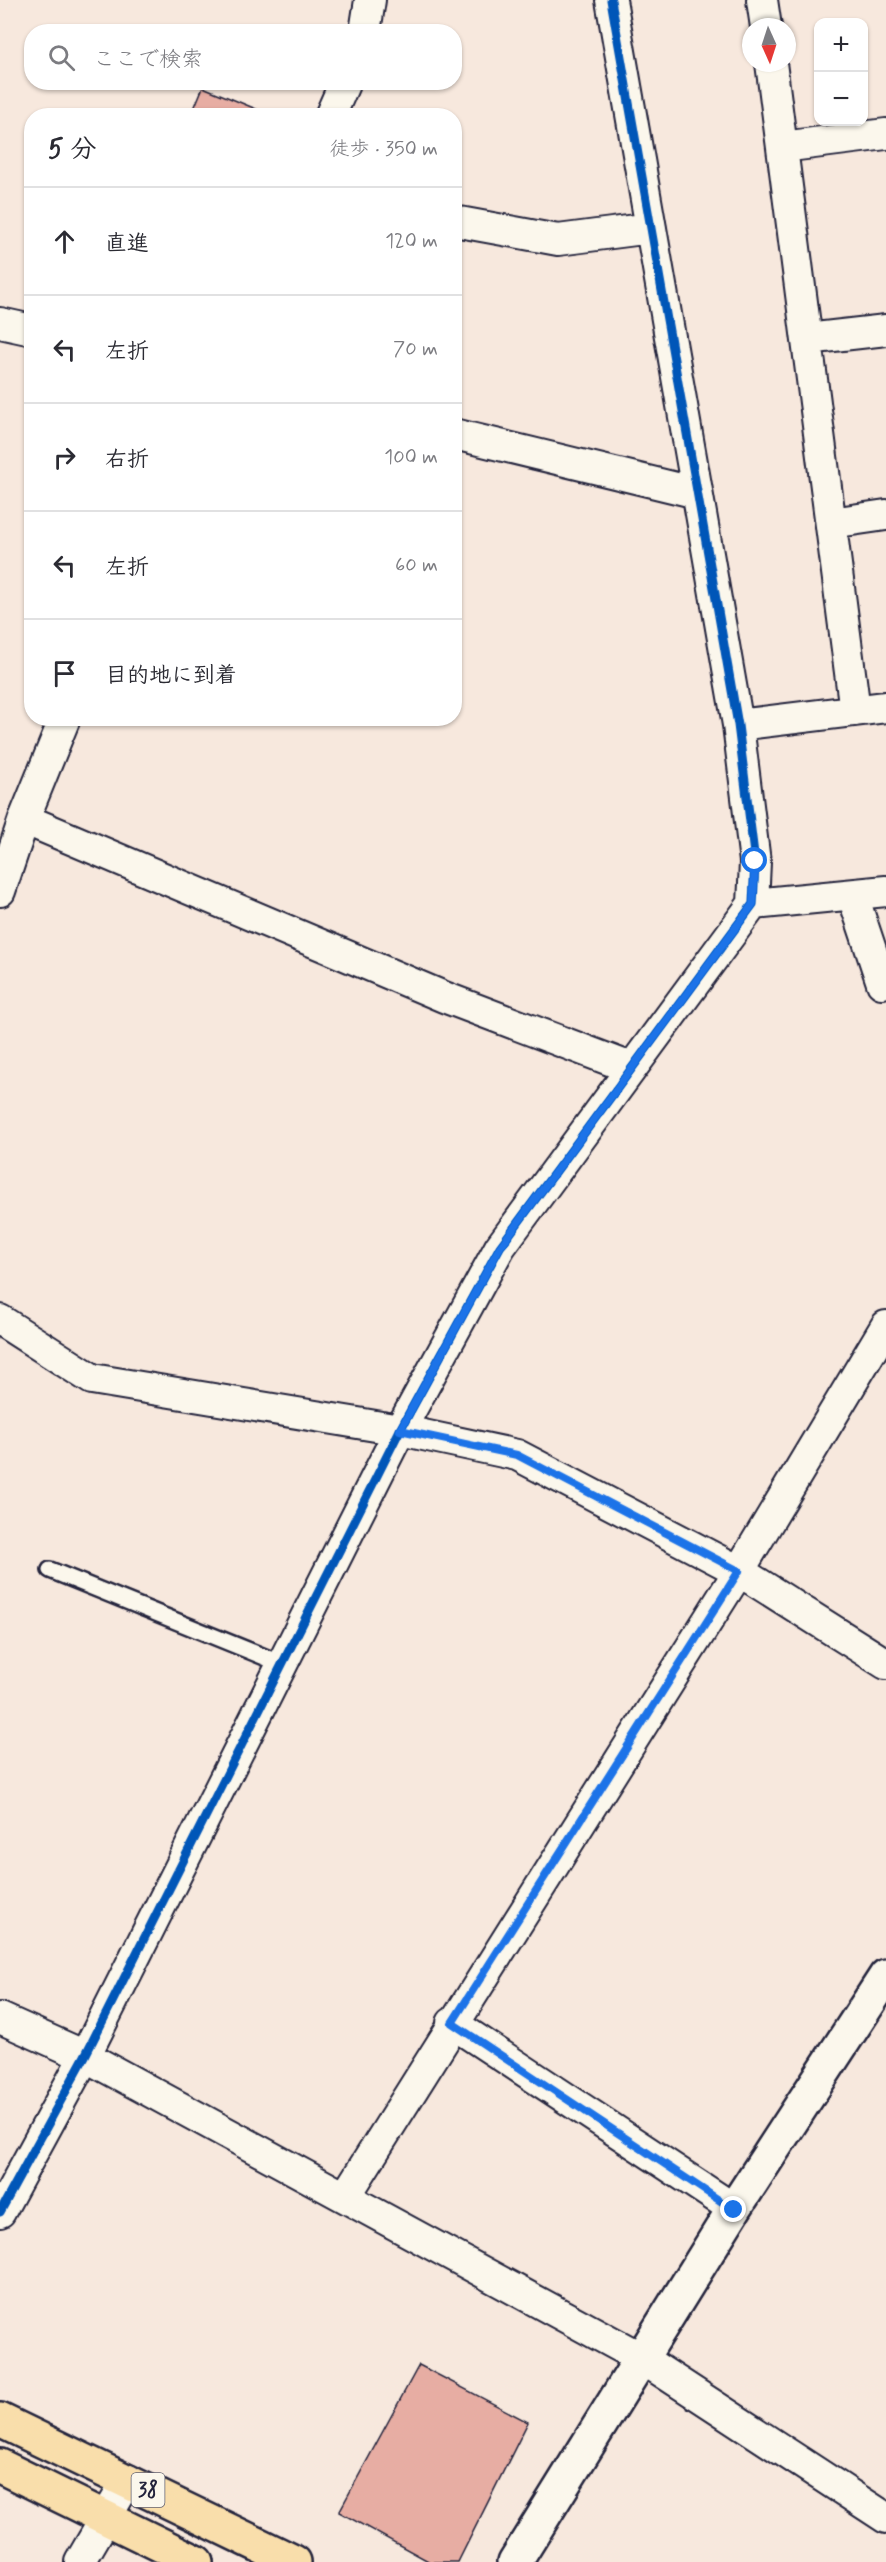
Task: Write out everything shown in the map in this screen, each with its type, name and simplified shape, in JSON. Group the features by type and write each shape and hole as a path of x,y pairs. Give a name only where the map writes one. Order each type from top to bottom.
{"main road":[{"name":"38","path":"0,2420 294,2562"},
{"name":"38","path":"0,2466 196,2562"}],"street":[{"path":"366,24 370,0"},
{"path":"0,2212 85,2056 400,1430 500,1247 753,904 755,861 738,725 611,0"},
{"path":"762,0 765,18"},
{"path":"772,72 855,711"},
{"path":"334,108 341,90"},
{"path":"782,147 886,134"},
{"path":"462,222 558,240 651,228"},
{"path":"0,323 24,328"},
{"path":"807,339 886,330"},
{"path":"462,436 697,493"},
{"path":"831,523 886,515"},
{"path":"738,725 886,707"},
{"path":"0,891 24,819 62,726"},
{"path":"24,819 444,997 631,1068"},
{"path":"753,904 886,891"},
{"path":"853,896 882,983"},
{"path":"0,1320 92,1379 400,1430 517,1455 739,1571 886,1664"},
{"path":"345,2197 452,2023 739,1571 886,1326"},
{"path":"515,2562 734,2210 886,1976"},
{"path":"0,2018 85,2056 641,2358 886,2518"},
{"path":"452,2023 734,2210"},
{"path":"80,2562 128,2480"}],"lane":[{"path":"50,1570 282,1664"}],"building":[{"path":"202,90 210,90 254,108 194,108"},
{"path":"419,2365 528,2422 458,2562 430,2562 339,2512"}],"cycle path":[{"path":"0,2212 85,2056 400,1430 500,1247 753,904 755,862 738,725 611,0"}],"route":[{"path":"734,2210 452,2023 739,1571 517,1455 400,1430 500,1247 753,904 755,861"}]}
